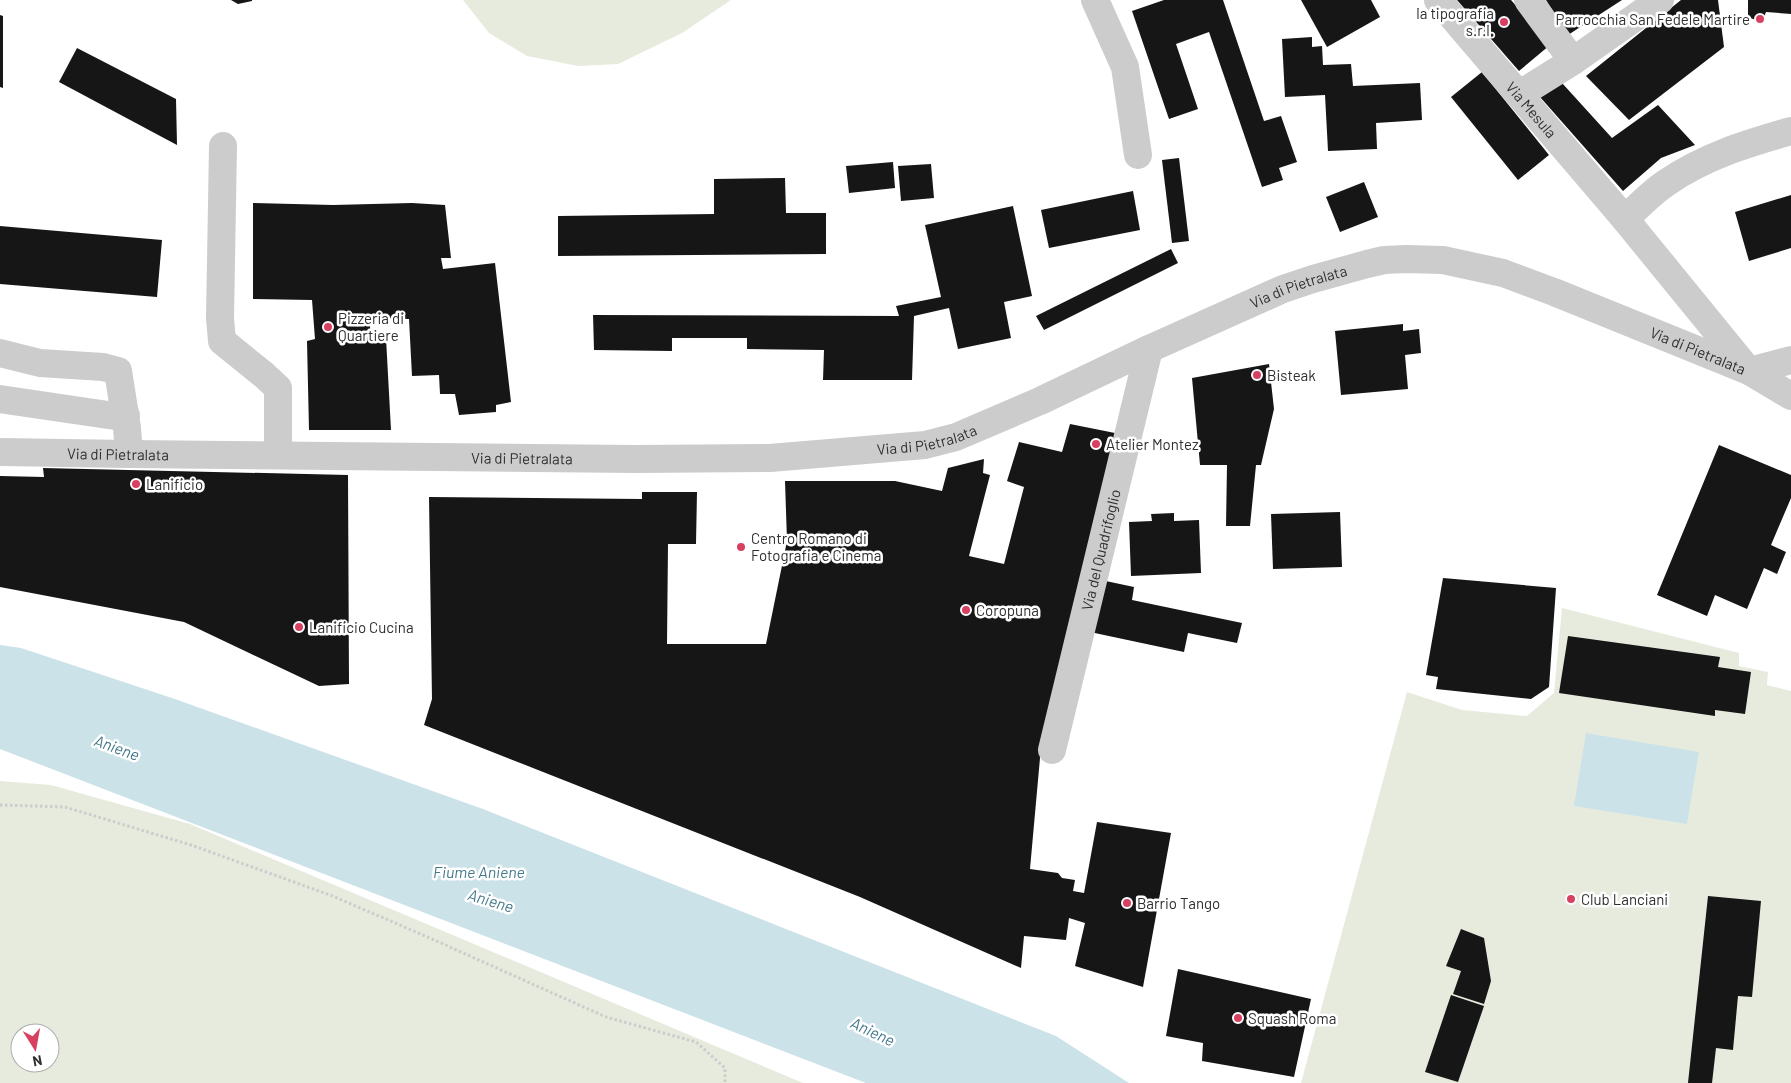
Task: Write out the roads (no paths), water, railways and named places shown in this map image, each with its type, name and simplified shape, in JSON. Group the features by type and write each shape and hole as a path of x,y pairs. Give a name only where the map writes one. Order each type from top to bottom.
{"street":[{"path":"1095,0 1125,67 1138,155"},
{"name":"Via Mesula","path":"1438,0 1625,219 1749,371"},
{"path":"1528,0 1573,61"},
{"path":"1520,94 1573,61 1660,0"},
{"path":"1625,219 1664,184 1694,165 1727,150 1791,130"},
{"path":"223,146 220,318 222,340 278,388 278,455"},
{"name":"Via di Pietralata","path":"0,452 635,459 770,458 925,445 966,433 1040,402 1149,349 1261,298 1312,279 1384,260 1420,258 1460,263 1503,273 1749,371 1791,396"},
{"name":"Via del Quadrifoglio","path":"1052,750 1149,349"},
{"path":"0,353 40,363 103,367 118,371 126,416 129,454"},
{"path":"1749,371 1791,360"},
{"path":"0,398 115,416 126,416"}],"water":[{"name":"Fiume Aniene","path":"0,645 21,648 172,698 483,809 1056,1036 1129,1083 866,1083 0,749"},
{"path":"1586,733 1699,752 1687,824 1574,806"}],"place":[{"name":"Parrocchia San Fedele Martire","path":"1760,19"},
{"name":"la tipografia s.r.l.","path":"1504,22"},
{"name":"Pizzeria di Quartiere","path":"328,327"},
{"name":"Bisteak","path":"1257,375"},
{"name":"Atelier Montez","path":"1096,444"},
{"name":"Lanificio","path":"136,484"},
{"name":"Centro Romano di Fotografia e Cinema","path":"741,547"},
{"name":"Coropuna","path":"966,610"},
{"name":"Lanificio Cucina","path":"299,627"},
{"name":"Club Lanciani","path":"1571,899"},
{"name":"Barrio Tango","path":"1127,903"},
{"name":"Squash Roma","path":"1238,1018"}],"water label":[{"name":"Aniene","path":"117,747"},
{"name":"Aniene","path":"491,900"},
{"name":"Aniene","path":"873,1031"}]}
